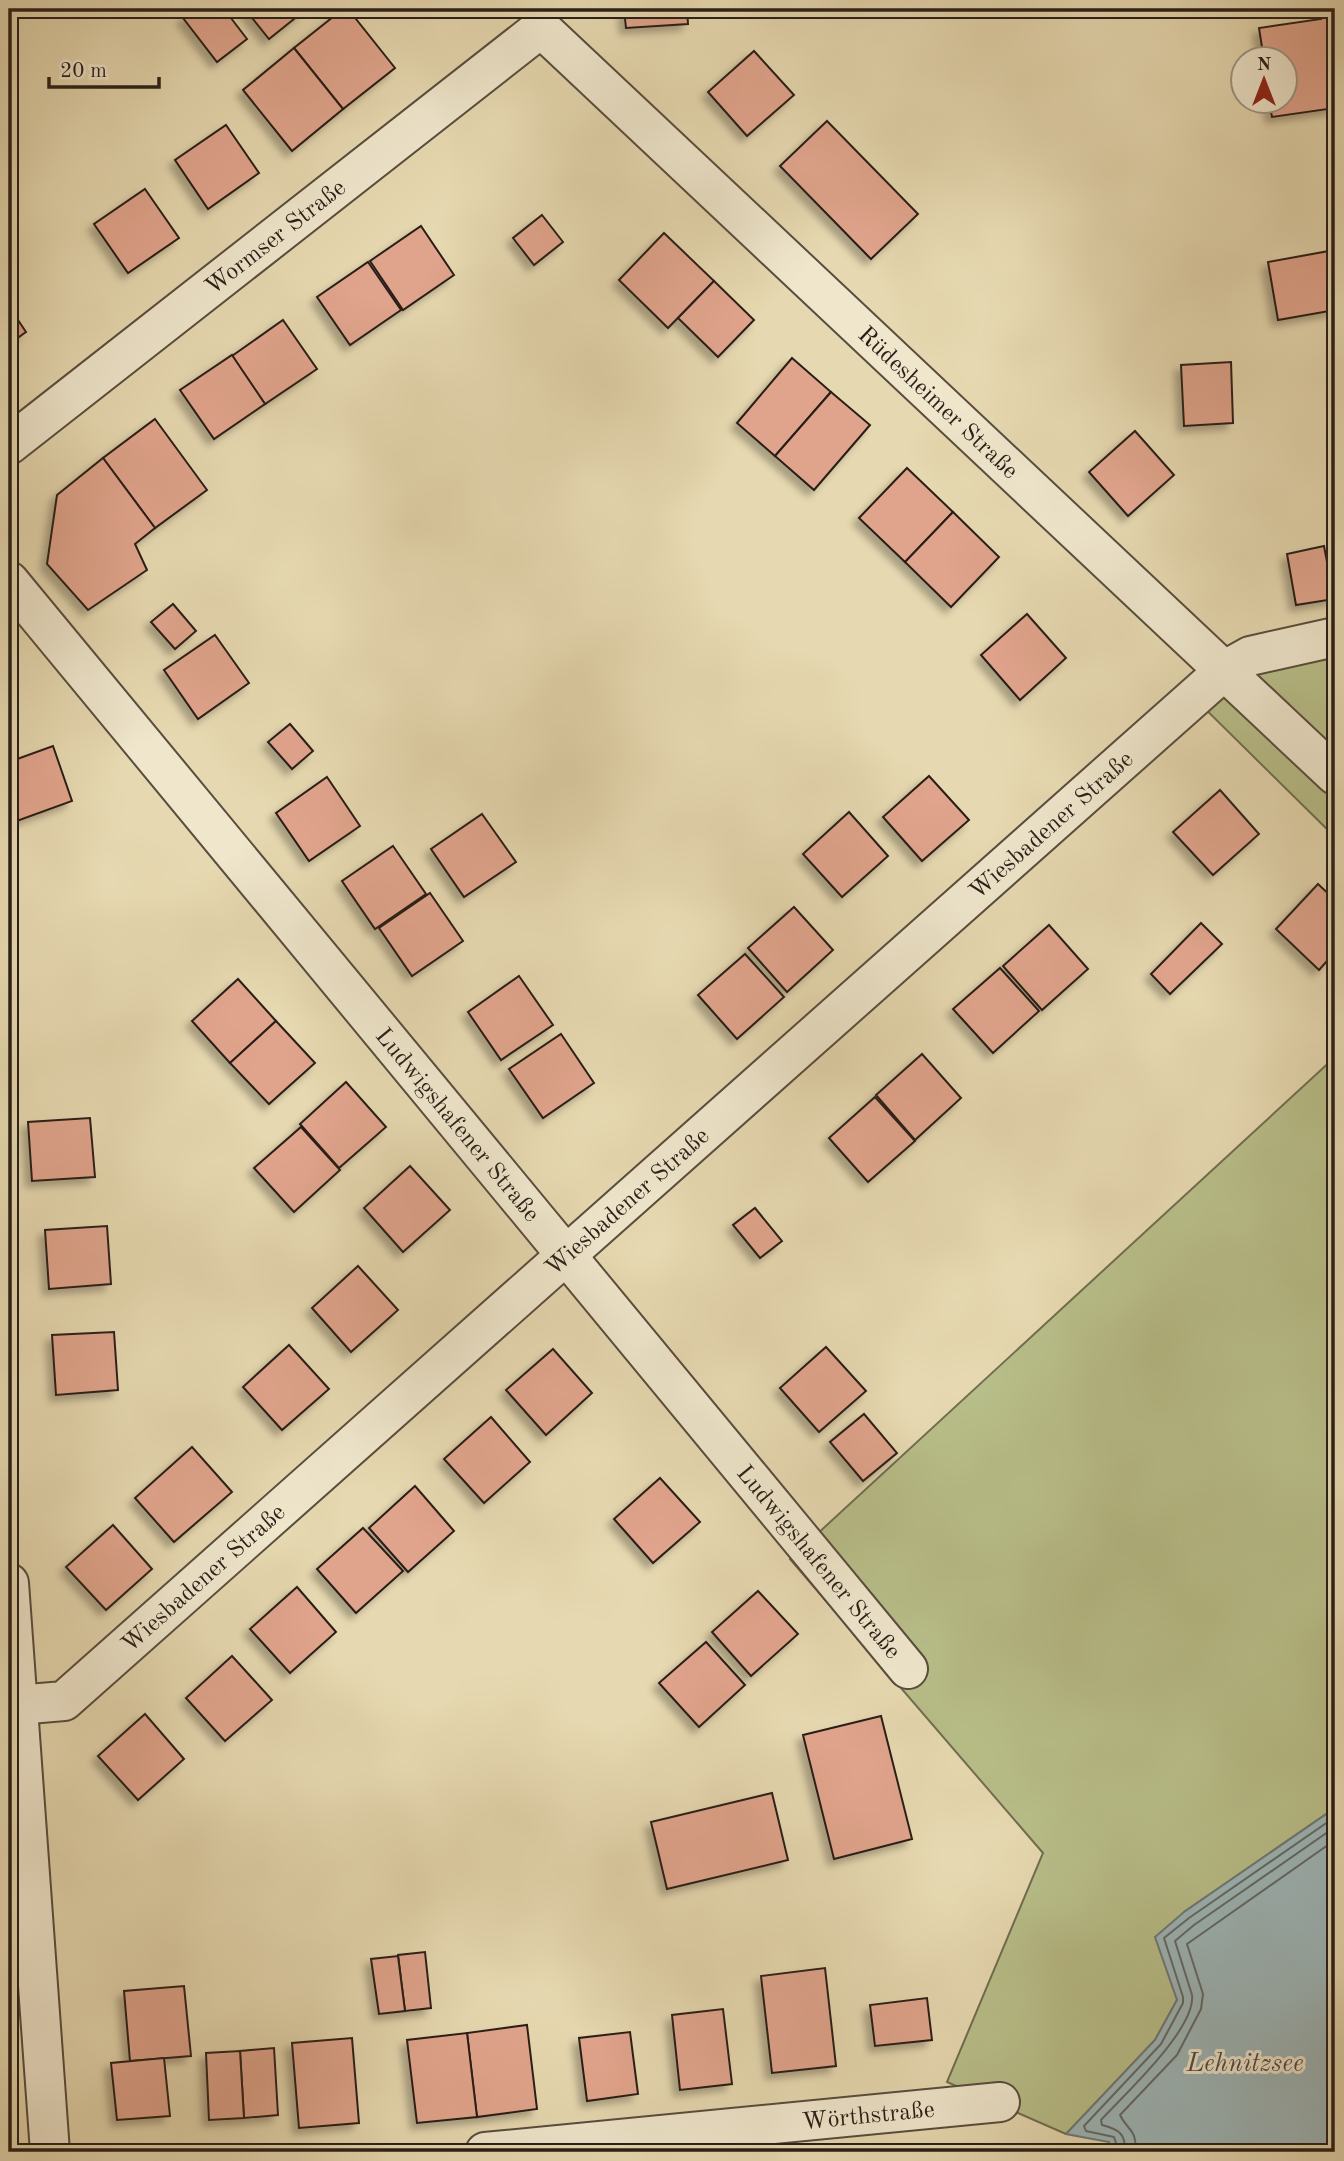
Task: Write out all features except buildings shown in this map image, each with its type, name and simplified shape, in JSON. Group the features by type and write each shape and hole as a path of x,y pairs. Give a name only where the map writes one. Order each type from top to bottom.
{"street":[{"name":"Wormser Straße","path":"9,445 540,18"},
{"name":"Rüdesheimer Straße","path":"540,18 1335,775"},
{"name":"Ludwigshafener Straße","path":"9,581 908,1669"},
{"name":"Wiesbadener Straße","path":"17,1704 64,1702 1225,670 1250,656 1335,637"},
{"path":"9,1583 17,1704 15,1767 50,2152"},
{"name":"Wörthstraße","path":"485,2152 1000,2102"}],"green space":[{"path":"1335,636 1335,837 1187,691"},
{"path":"1335,1057 1335,1808 1184,1912 1177,2000 1155,2040 1066,2134 947,2082 1043,1853 790,1559"}],"water":[{"name":"Lehnitzsee","path":"1335,1808 1335,2152 1108,2152 1109,2142 1066,2134 1155,2040 1177,2000 1155,1937 1184,1912"}]}
